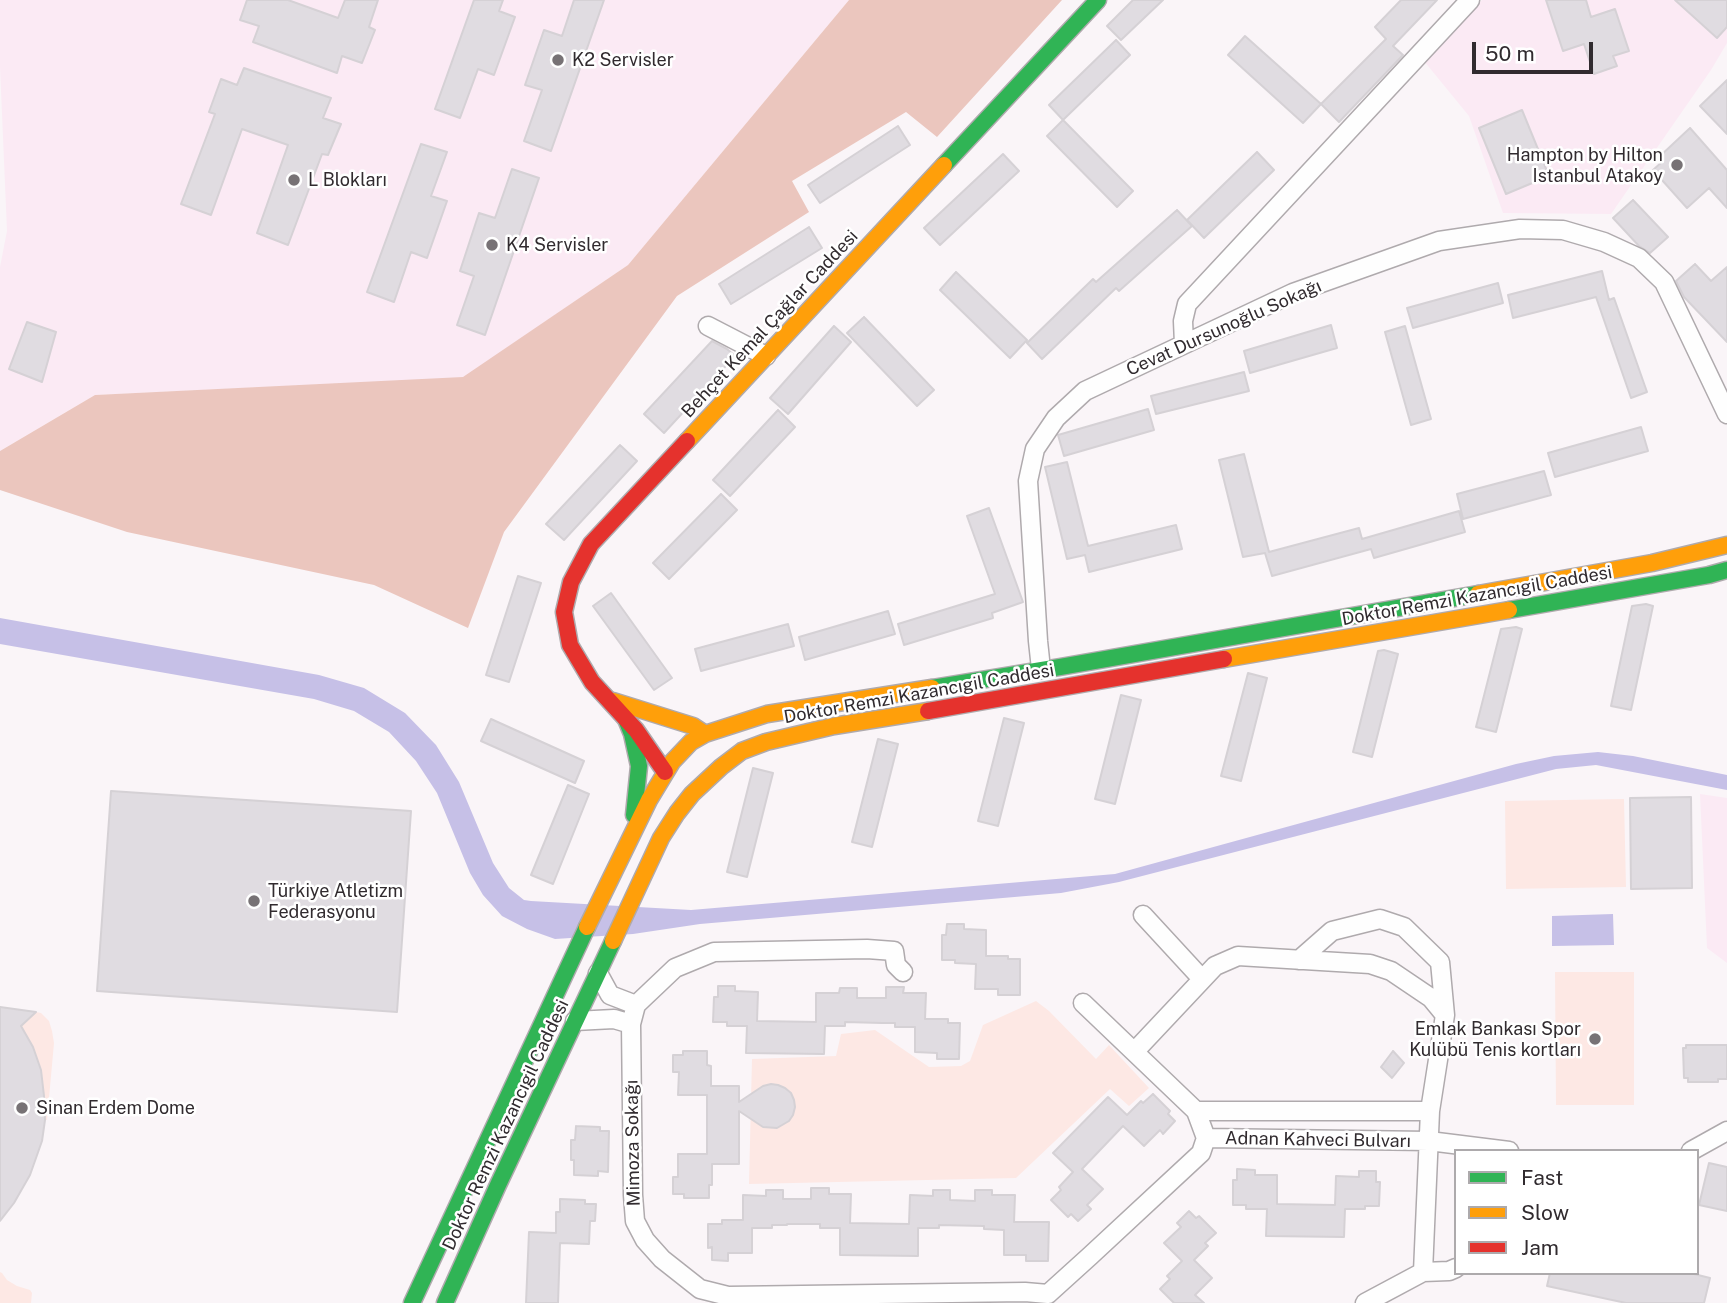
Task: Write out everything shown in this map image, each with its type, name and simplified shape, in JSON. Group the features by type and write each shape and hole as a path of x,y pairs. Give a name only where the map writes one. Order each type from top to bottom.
{"main road":[{"name":"Behçet Kemal Çağlar Caddesi","path":"678,785 636,730 593,682 570,645 564,612 571,582 591,544 1098,0"},
{"name":"Doktor Remzi Kazancıgil Caddesi","path":"445,1303 661,838 677,813 678,785 691,742 705,734 767,714 1086,662 1652,563 1727,545"},
{"name":"Doktor Remzi Kazancıgil Caddesi","path":"411,1303 467,1190 577,949 649,800 721,767 742,751 766,741 834,726 1346,639 1727,570"},
{"path":"611,701 693,726 716,746 721,756 721,767"},
{"path":"625,717 639,766 635,811 626,846"},
{"path":"411,1269 467,1190"},
{"path":"452,1303 457,1278"}],"street":[{"path":"1184,344 1183,321 1187,304 1470,0"},
{"name":"Cevat Dursunoğlu Sokağı","path":"1041,669 1028,481 1035,449 1056,418 1085,391 1293,293 1439,242 1520,229 1563,230 1605,242 1639,258 1664,282 1727,414"},
{"path":"708,326 766,356"},
{"path":"1143,915 1202,979"},
{"path":"1299,960 1332,932 1380,919 1404,927 1440,962 1445,1015 1430,1111 1423,1272"},
{"path":"601,967 610,995 636,1005 675,968 714,952 867,949 894,951 895,965 903,972"},
{"path":"1135,1051 1215,966 1238,956 1370,964 1391,971 1431,998 1445,1015"},
{"path":"1048,1298 1200,1153 1206,1138 1196,1111 1083,1003"},
{"name":"Mimoza Sokağı","path":"636,1005 631,1024 635,1221 645,1240 662,1259 700,1289 728,1296 1025,1292 1048,1298"},
{"path":"575,1021 614,1019 631,1024"},
{"path":"1196,1111 1430,1111"},
{"path":"1695,1149 1727,1131"},
{"name":"Adnan Kahveci Bulvarı","path":"1206,1138 1429,1141 1493,1149"},
{"path":"1365,1303 1423,1272 1454,1269"}],"shaded area":[{"path":"0,0 849,0 628,265 463,378 95,395 0,451 0,267 7,231"},
{"path":"849,0 1062,0 937,137 906,112 792,181 809,212 677,296 504,532 468,628 374,585 127,532 0,490 0,451 95,395 463,377 628,265"},
{"path":"1482,0 1727,0 1727,43 1611,214 1503,213 1469,116 1424,61"},
{"path":"0,618 319,675 364,688 405,713 436,745 459,782 493,863 509,888 524,900 531,901 691,910 1115,874 1516,764 1554,756 1598,752 1633,756 1727,775 1727,790 1596,765 1556,769 1119,882 1061,893 555,939 502,916 483,895 470,873 437,793 416,761 389,732 354,711 314,699 0,644"},
{"path":"1700,794 1727,798 1727,963 1707,948"},
{"path":"1624,799 1626,887 1506,889 1505,801"},
{"path":"1613,914 1614,945 1552,946 1552,916"},
{"name":"Emlak Bankası Spor Kulübü Tenis kortları","path":"1555,972 1634,972 1634,1105 1556,1105"},
{"path":"1036,1001 1096,1059 1109,1045 1149,1088 1129,1106 1110,1089 1016,1178 749,1184 752,1059 836,1056 841,1034 875,1030 929,1067 961,1066 970,1061 983,1025"},
{"path":"36,1012 49,1021 54,1043 47,1120 41,1070 33,1047 21,1026"},
{"path":"0,1272 17,1286 30,1290 31,1303 0,1303"}],"building":[{"path":"247,0 288,0 338,18 345,0 378,0 369,27 375,30 362,63 342,56 337,73 253,42 259,26 240,20"},
{"path":"474,0 503,0 499,11 515,17 494,75 478,69 460,118 435,109"},
{"name":"K2 Servisler","path":"574,0 604,0 551,151 524,141 542,90 525,85 544,30 562,36"},
{"path":"1133,0 1163,0 1121,40 1107,26"},
{"path":"1401,0 1437,0 1393,46 1403,55 1339,122 1321,104 1386,39 1375,27"},
{"path":"1546,0 1586,0 1591,17 1615,9 1629,51 1613,56 1617,66 1594,74 1584,44 1563,51"},
{"path":"1675,0 1727,0 1727,27 1717,38"},
{"path":"1245,36 1321,104 1303,123 1228,55"},
{"path":"1116,40 1130,55 1063,120 1049,105"},
{"name":"L Blokları","path":"244,68 331,98 323,118 341,124 328,155 322,154 288,245 257,233 288,145 242,129 211,215 181,204 215,114 209,112 221,79 237,85"},
{"path":"1727,80 1727,134 1700,106"},
{"path":"1522,110 1549,176 1506,194 1479,128"},
{"path":"1063,120 1133,191 1117,207 1047,136"},
{"path":"898,126 910,145 820,203 808,185"},
{"path":"1690,128 1727,170 1727,208 1709,188 1687,208 1653,170 1663,161 1659,157"},
{"path":"421,144 447,152 431,196 447,201 427,258 411,252 394,302 367,292"},
{"path":"1257,152 1274,170 1204,238 1187,220"},
{"path":"1003,154 1019,171 940,245 924,228"},
{"name":"K4 Servisler","path":"512,169 539,178 485,335 457,325 474,276 460,271 479,213 495,218"},
{"path":"1633,200 1668,237 1650,253 1639,246 1613,218"},
{"path":"1177,210 1192,226 1119,291 1116,288 1042,359 1027,343 1093,279 1096,282"},
{"path":"809,227 822,248 731,304 719,284"},
{"path":"1695,264 1711,281 1727,267 1727,342 1684,297 1676,281"},
{"path":"1602,271 1609,300 1614,298 1647,392 1631,398 1596,297 1513,318 1508,295"},
{"path":"956,272 1027,340 1010,358 940,290"},
{"path":"1498,283 1503,303 1413,328 1407,308"},
{"path":"864,317 934,390 917,406 847,333"},
{"path":"27,322 56,332 42,382 9,369"},
{"path":"1331,325 1337,348 1250,373 1244,351"},
{"path":"834,326 851,342 788,414 770,398"},
{"path":"1405,326 1431,419 1411,425 1385,332"},
{"path":"712,341 735,356 664,433 644,414"},
{"path":"1244,372 1249,391 1156,414 1151,396"},
{"path":"1148,409 1154,430 1064,456 1058,435"},
{"path":"778,410 795,427 730,496 713,480"},
{"path":"1641,427 1648,451 1555,477 1548,453"},
{"path":"620,445 637,461 564,540 546,524"},
{"path":"1244,454 1269,552 1359,528 1362,539 1459,511 1465,532 1374,558 1371,549 1272,576 1265,553 1243,557 1219,460"},
{"path":"1067,462 1088,546 1176,525 1182,549 1089,572 1085,555 1067,559 1045,467"},
{"path":"1544,471 1551,495 1463,519 1457,494"},
{"path":"721,494 737,510 669,579 653,563"},
{"path":"989,508 1023,602 992,613 993,618 904,645 898,624 995,594 967,516"},
{"path":"518,576 541,583 509,682 486,675"},
{"path":"611,593 672,678 654,690 593,606"},
{"path":"1632,606 1653,606 1631,710 1611,706"},
{"path":"888,611 895,634 805,660 799,637"},
{"path":"788,624 794,646 701,671 695,649"},
{"path":"1501,629 1522,629 1496,732 1476,727"},
{"path":"1378,651 1398,654 1372,757 1353,752"},
{"path":"1248,673 1267,678 1241,781 1221,776"},
{"path":"1121,695 1141,700 1115,804 1095,799"},
{"path":"1004,718 1024,723 998,826 978,821"},
{"path":"491,719 584,761 575,783 481,741"},
{"path":"878,739 898,744 872,847 852,842"},
{"path":"753,768 773,773 747,877 727,872"},
{"path":"568,785 589,794 553,884 531,875"},
{"name":"Türkiye Atletizm Federasyonu","path":"111,791 411,811 397,1012 97,991"},
{"path":"1691,797 1692,888 1631,889 1630,798"},
{"path":"947,924 964,924 964,929 986,930 986,956 1020,959 1020,995 998,995 998,989 975,989 976,964 942,960 942,935 946,935"},
{"path":"718,986 735,986 735,991 758,992 757,1021 816,1022 816,993 839,993 840,988 857,988 857,998 886,998 886,987 904,987 903,993 926,993 925,1019 948,1019 948,1023 960,1023 959,1059 937,1059 937,1053 915,1052 915,1027 895,1027 895,1023 845,1022 845,1026 825,1026 824,1054 746,1053 747,1026 727,1026 727,1022 713,1022 714,997 718,997"},
{"name":"Sinan Erdem Dome","path":"0,1007 36,1012 21,1026 33,1047 41,1070 45,1120 42,1141 30,1175 0,1221"},
{"path":"1686,1045 1727,1045 1727,1079 1718,1079 1718,1082 1688,1082 1688,1078 1684,1078 1683,1048 1686,1048"},
{"path":"683,1051 707,1051 707,1065 711,1066 711,1086 739,1086 739,1102 763,1086 771,1084 785,1088 794,1100 793,1115 789,1121 777,1128 763,1127 739,1111 739,1164 712,1164 709,1198 684,1198 684,1194 673,1194 673,1177 678,1177 678,1154 707,1154 707,1095 678,1095 679,1072 673,1072 673,1055 683,1055"},
{"path":"1393,1051 1404,1063 1392,1078 1381,1067"},
{"path":"1153,1094 1170,1111 1168,1114 1175,1121 1163,1134 1160,1130 1144,1146 1123,1126 1082,1169 1103,1189 1087,1205 1091,1209 1078,1221 1071,1214 1068,1217 1051,1200 1073,1172 1053,1153 1108,1097 1127,1115"},
{"path":"576,1126 600,1127 600,1131 609,1131 608,1172 598,1171 598,1176 574,1175 571,1140 575,1140"},
{"path":"1709,1163 1727,1167 1727,1211 1699,1205"},
{"path":"1237,1169 1255,1170 1255,1175 1277,1175 1277,1204 1335,1205 1336,1176 1359,1177 1359,1171 1376,1171 1376,1182 1380,1182 1379,1206 1345,1209 1344,1237 1266,1236 1267,1209 1246,1209 1246,1205 1233,1205 1233,1180 1237,1180"},
{"path":"811,1188 829,1188 829,1194 851,1194 850,1223 909,1224 910,1195 933,1196 933,1190 950,1190 950,1200 975,1201 975,1190 992,1190 992,1195 1015,1195 1014,1222 1049,1222 1048,1261 1026,1261 1026,1255 1004,1255 1004,1230 984,1229 984,1226 939,1225 939,1228 918,1228 918,1256 840,1255 840,1228 820,1228 820,1224 752,1228 752,1253 728,1253 728,1261 712,1260 712,1247 708,1248 708,1224 722,1224 722,1220 743,1220 743,1195 766,1196 766,1190 783,1190 783,1199 811,1199"},
{"path":"560,1199 585,1200 585,1204 596,1204 595,1221 590,1221 589,1244 560,1243 558,1303 526,1303 529,1232 556,1233 556,1212 560,1212"},
{"path":"1189,1211 1196,1218 1199,1216 1216,1233 1205,1243 1208,1246 1194,1260 1212,1278 1195,1295 1204,1303 1174,1303 1160,1289 1170,1279 1167,1276 1182,1261 1164,1243 1181,1227 1177,1223"},
{"path":"1550,1275 1698,1275 1710,1278 1704,1303 1626,1303 1547,1286"}],"traffic: fast":[{"path":"944,165 1098,0"},
{"path":"1509,610 1727,570"},
{"path":"932,688 1478,594"},
{"path":"625,717 639,766 634,815"},
{"path":"412,1303 587,927"},
{"path":"445,1303 613,941"}],"traffic: slow":[{"path":"687,441 944,165"},
{"path":"1478,594 1652,563 1727,545"},
{"path":"1224,659 1509,610"},
{"path":"587,927 649,800 672,762 691,742 705,734 767,714 932,688"},
{"path":"613,701 693,726 705,734"},
{"path":"613,941 661,838 677,813 692,794 742,751 766,742 834,726 928,711"}],"traffic: jam":[{"path":"665,772 636,730 592,682 570,645 564,612 571,582 591,544 687,441"},
{"path":"928,711 1224,659"}],"place":[{"name":"K2 Servisler","path":"558,60"},
{"name":"Hampton by Hilton Istanbul Atakoy","path":"1677,165"},
{"name":"L Blokları","path":"294,180"},
{"name":"K4 Servisler","path":"492,245"},
{"name":"Türkiye Atletizm Federasyonu","path":"254,901"},
{"name":"Emlak Bankası Spor Kulübü Tenis kortları","path":"1595,1039"},
{"name":"Sinan Erdem Dome","path":"22,1108"}]}
